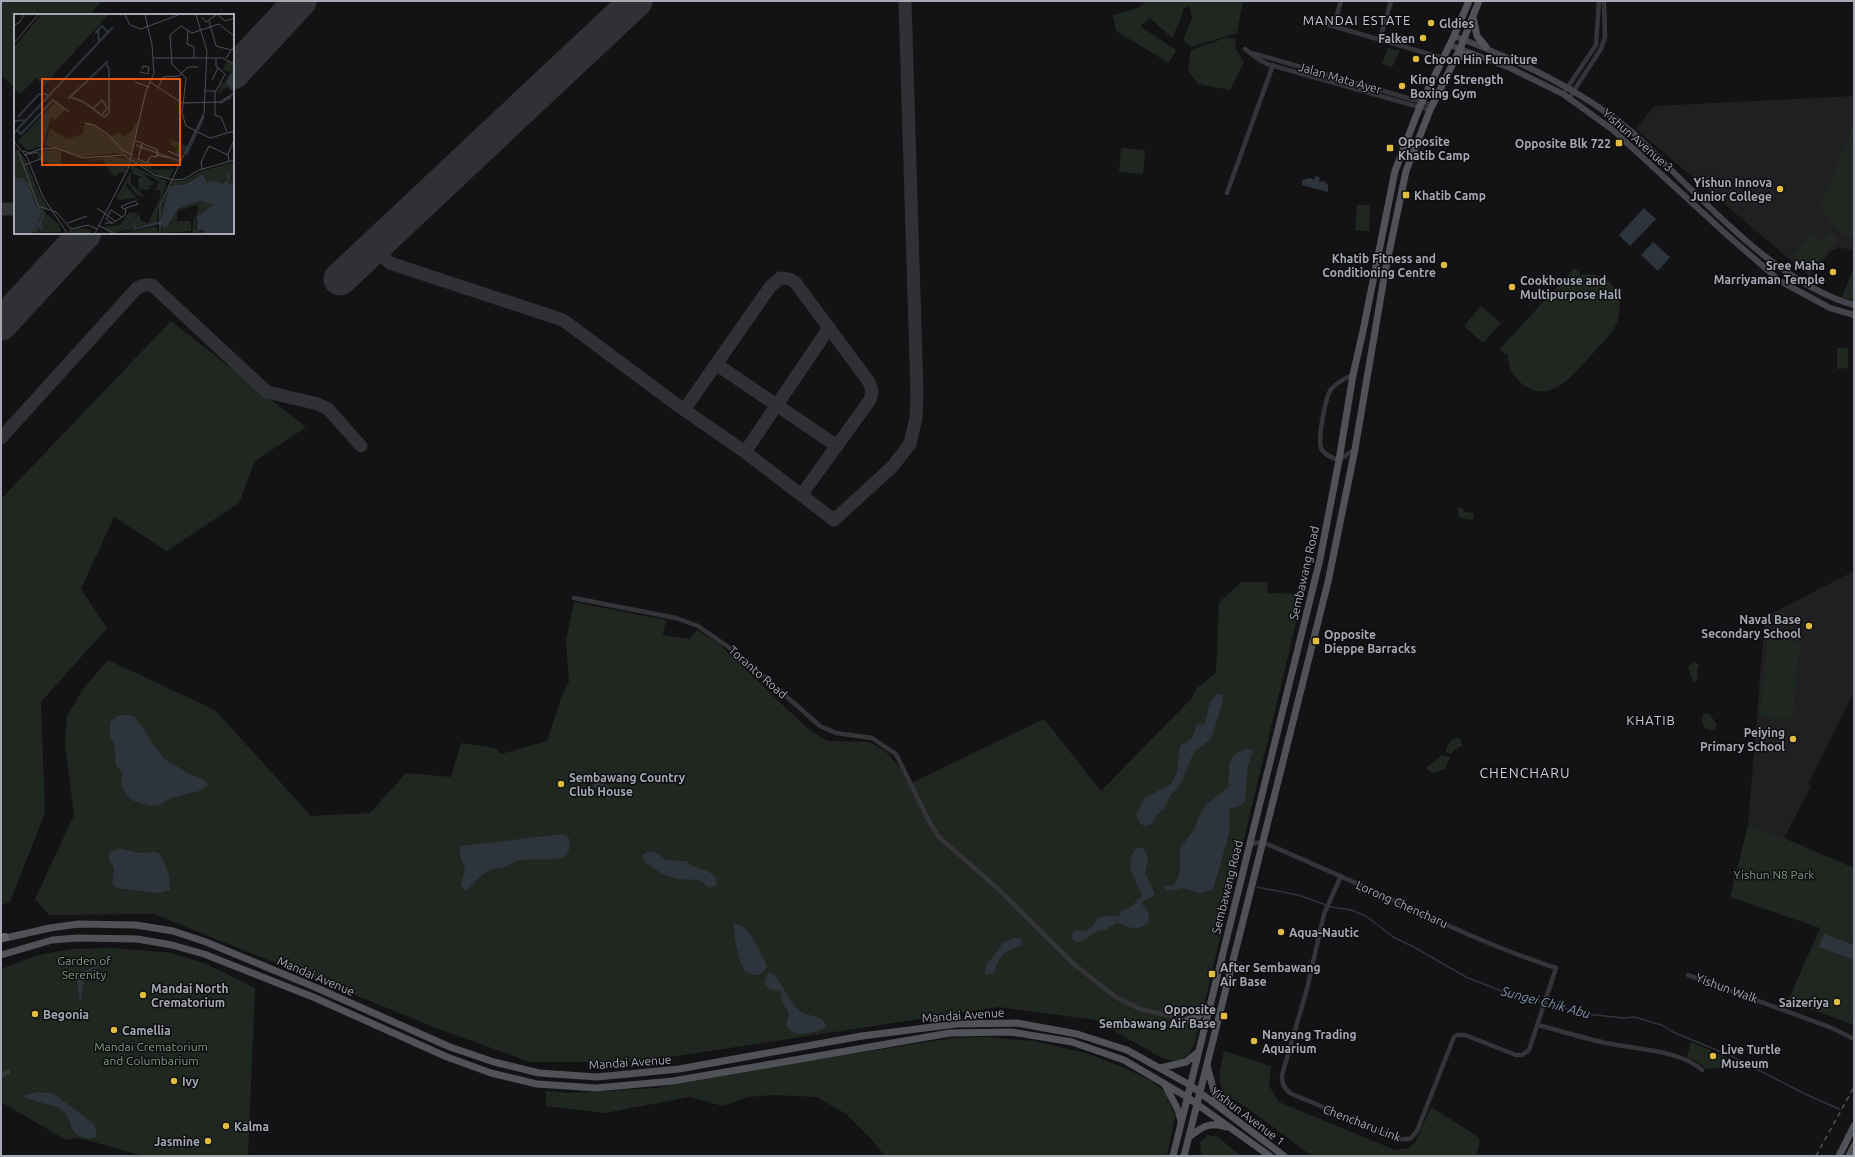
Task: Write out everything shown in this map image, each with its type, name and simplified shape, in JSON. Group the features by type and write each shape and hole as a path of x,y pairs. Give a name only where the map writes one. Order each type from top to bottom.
{"main road":[{"name":"Sembawang Road","path":"1173,1156 1204,1024 1320,559 1339,460 1353,375 1395,171 1421,104 1450,45 1468,1"},
{"name":"Sembawang Road","path":"1184,1156 1198,1104 1206,1063 1328,582 1355,449 1406,171 1431,107 1460,49 1479,1"},
{"path":"1473,17 1477,36 1486,47"},
{"name":"Yishun Avenue 3","path":"1454,36 1486,47 1571,89 1632,132 1725,222 1781,268 1820,292 1836,300 1854,305"},
{"name":"Yishun Avenue 3","path":"1450,45 1510,68 1566,96 1618,134 1726,234 1780,281 1830,308 1854,315"},
{"path":"1455,59 1464,55 1472,54"},
{"name":"Mandai Avenue","path":"2,938 78,924 136,925 173,930 317,988 450,1047 494,1062 539,1073 597,1077 664,1071 862,1036 956,1024 1016,1023 1077,1034 1127,1050 1160,1068 1200,1093"},
{"name":"Mandai Avenue","path":"1,955 52,940 78,938 137,939 172,945 204,954 313,997 447,1057 491,1073 537,1084 596,1088 674,1081 950,1033 1011,1032 1072,1042 1124,1060 1198,1104"},
{"path":"1188,1020 1199,1016 1209,1005"},
{"path":"1160,1068 1186,1062 1198,1051"},
{"path":"1206,1063 1216,1098 1225,1112"},
{"path":"1164,1083 1174,1101 1181,1123"},
{"name":"Yishun Avenue 1","path":"1200,1093 1284,1156"},
{"name":"Yishun Avenue 1","path":"1198,1104 1270,1156"},
{"path":"1189,1137 1205,1126 1211,1124 1219,1124 1235,1131"},
{"path":"1839,1156 1854,1126"},
{"path":"1849,1156 1854,1146"}],"street":[{"path":"1334,25 1341,1"},
{"path":"1380,39 1392,1"},
{"path":"1571,89 1596,45 1599,1"},
{"path":"1566,96 1601,49 1605,37 1604,1"},
{"path":"1312,20 1334,25 1443,58"},
{"path":"1597,37 1605,37"},
{"name":"Jalan Mata Ayer","path":"1406,100 1247,51 1258,59 1273,65 1431,107"},
{"path":"1227,193 1273,65"},
{"path":"1353,375 1345,378 1332,388 1327,399 1320,436 1322,448 1332,458 1339,460 1355,449"},
{"name":"Toranto Road","path":"574,598 676,618 698,626 737,653 820,726 836,732 868,737 889,748 896,754 929,822 938,836 996,887 1076,966 1127,1004 1140,1009 1216,1026"},
{"path":"1249,844 1262,842"},
{"name":"Lorong Chencharu","path":"1262,842 1341,876 1438,921 1556,968"},
{"name":"Chencharu Link","path":"1341,876 1324,911 1306,989 1282,1076 1282,1085 1285,1090 1292,1094 1400,1139 1410,1139 1417,1131 1454,1037 1457,1035 1465,1035 1519,1056 1529,1050 1556,968"},
{"name":"Yishun Walk","path":"1688,975 1832,1028 1854,1039"},
{"path":"1538,1025 1592,1040 1663,1053 1688,1060 1702,1070"},
{"path":"1,1076 8,1072"}],"shaded area":[{"name":"Yishun Innova Junior College","path":"1854,96 1854,250 1840,248 1832,250 1809,276 1636,129 1654,106"},
{"path":"1316,176 1320,178 1319,182 1324,181 1328,185 1328,192 1302,185 1302,180 1310,178 1314,180"},
{"path":"1644,208 1656,219 1630,246 1619,235"},
{"path":"1653,242 1670,257 1658,271 1641,255"},
{"name":"Peiying Primary School","path":"1854,571 1854,692 1808,784 1811,786 1784,838 1748,825 1765,617"},
{"path":"1217,694 1223,695 1223,701 1212,736 1194,752 1181,783 1170,796 1165,808 1156,816 1152,824 1146,826 1140,824 1136,815 1145,798 1171,784 1177,773 1180,746 1192,738 1197,725 1204,724 1210,702"},
{"path":"117,716 134,716 164,759 190,774 206,781 208,785 199,791 168,799 161,804 150,806 134,801 127,795 121,784 122,772 116,765 114,744 110,736 110,722"},
{"path":"1247,749 1253,750 1248,766 1245,801 1238,807 1230,808 1230,830 1213,890 1199,893 1183,888 1166,891 1164,886 1174,886 1177,880 1180,870 1180,848 1194,830 1199,816 1206,805 1228,787 1229,768 1232,759 1235,755"},
{"path":"598,778 615,792 609,800 592,785"},
{"path":"563,834 569,838 570,848 567,854 561,858 528,859 517,861 505,867 488,871 466,891 461,885 465,868 459,853 461,846"},
{"path":"1137,847 1144,849 1148,859 1145,873 1155,894 1151,898 1143,901 1142,904 1149,913 1148,923 1143,927 1136,928 1116,923 1105,930 1098,931 1078,943 1072,939 1073,932 1077,930 1085,931 1093,926 1098,918 1102,916 1118,916 1123,910 1131,907 1142,895 1131,871 1130,865 1132,854"},
{"path":"119,848 139,853 156,852 161,855 169,875 170,890 157,893 117,888 112,884 114,868 109,860 109,853"},
{"path":"654,851 666,860 687,861 695,867 710,872 714,875 717,885 709,888 699,880 677,879 664,875 646,863 642,856 647,852"},
{"path":"734,923 740,925 750,934 767,965 766,969 759,975 747,972 742,966 735,940"},
{"path":"1824,934 1854,945 1854,960 1819,947"},
{"path":"1013,938 1021,938 1022,945 1004,953 997,963 995,972 985,974 987,964 1001,946"},
{"path":"101,957 98,967 84,982 81,997 82,999 80,1001 77,980 78,974 96,966"},
{"path":"768,973 774,974 792,1003 800,1011 822,1019 826,1026 824,1029 803,1034 798,1034 789,1030 786,1025 789,1013 782,1001 780,991 770,990 764,982"},
{"path":"38,1092 54,1094 94,1124 97,1133 95,1138 86,1138 75,1133 66,1114 60,1108 21,1096"}],"green space":[{"path":"1,1 102,1 90,14 14,14 14,87 1,75"},
{"path":"1147,1 1243,1 1237,33 1191,47 1183,40 1192,18 1190,6 1184,8 1172,38 1150,18 1140,26 1176,50 1169,63 1116,31 1113,15 1138,8"},
{"path":"1228,37 1236,39 1235,48 1244,62 1230,90 1199,84 1188,72 1191,47 1191,50"},
{"path":"1388,48 1400,51 1392,67 1382,64"},
{"path":"1854,124 1854,238 1842,234 1837,230 1824,212 1819,209"},
{"path":"1121,148 1145,150 1143,174 1119,172"},
{"path":"1357,205 1370,205 1369,231 1355,230"},
{"path":"1830,231 1839,239 1811,271 1793,255 1812,232 1821,241"},
{"path":"1854,267 1854,301 1842,297"},
{"path":"1574,268 1580,273 1579,275 1590,274 1599,276 1607,280 1613,286 1620,302 1617,322 1613,331 1570,378 1552,389 1542,391 1532,389 1521,383 1515,376 1509,365 1508,353 1506,355 1500,349"},
{"path":"1481,306 1501,323 1483,343 1464,326"},
{"path":"171,321 306,427 255,461 239,503 167,551 114,517 81,589 107,628 41,702 45,813 10,902 1,905 1,499"},
{"path":"1837,348 1848,348 1848,368 1837,369"},
{"path":"1461,507 1465,512 1474,513 1473,520 1460,518 1457,509"},
{"path":"1242,582 1267,582 1268,593 1303,594 1195,1042 1190,1053 1183,1059 1169,1060 1162,1058 1095,1020 999,1007 638,1062 530,1062 444,1031 154,914 49,915 35,899 74,815 65,744 67,716 83,689 108,660 215,710 311,816 370,813 406,773 451,777 461,743 495,748 501,754 547,741 561,698 569,682 566,641 574,602 666,620 663,635 689,639 697,630 719,644 807,728 827,741 870,742 886,752 913,782 1044,719 1101,791 1191,699 1197,688 1216,673 1219,602"},
{"path":"1767,639 1800,642 1793,719 1760,716"},
{"path":"1694,662 1699,665 1697,669 1698,678 1693,682 1688,667"},
{"path":"1709,713 1717,725 1714,730 1706,729 1702,723 1703,714"},
{"path":"1460,738 1463,746 1455,749 1451,754 1446,752 1446,748 1452,739"},
{"path":"1442,755 1450,757 1445,769 1432,773 1426,768"},
{"name":"Yishun N8 Park","path":"1748,825 1784,838 1854,868 1854,1025 1788,1001 1820,928 1730,897"},
{"name":"Mandai Crematorium and Columbarium","path":"113,948 172,953 204,963 255,988 248,1156 144,1156 79,1138 66,1140 1,1102 1,969 38,955 71,949"},
{"path":"987,1037 1033,1041 1086,1053 1120,1066 1150,1080 1165,1092 1175,1116 1167,1156 885,1156 874,1142 846,1114 817,1097 772,1095 747,1097 723,1106 690,1097 605,1113 546,1106 546,1091 571,1093 656,1088 795,1063 953,1038"},
{"name":"Live Turtle Museum","path":"1691,1042 1726,1057 1730,1067 1706,1069 1700,1063 1687,1057"},
{"path":"1224,1051 1271,1066 1269,1086 1279,1102 1395,1150 1409,1148 1416,1141 1431,1107 1477,1136 1480,1141 1476,1156 1312,1156 1246,1107 1225,1095 1220,1084 1220,1070"},
{"path":"1208,1135 1218,1137 1241,1156 1201,1156 1200,1142"}],"waterway":[{"name":"Sungei Chik Abu","path":"1257,887 1298,895 1332,907 1351,910 1366,916 1393,937 1412,946 1466,977 1504,992 1585,1014 1624,1018 1635,1017 1664,1026 1673,1032 1731,1056 1805,1094 1839,1109"}],"taxiway":[{"path":"374,248 390,263 563,320 680,407 745,452 834,520 892,467 910,444 916,418 917,394 905,1"},
{"path":"1,209 14,209"},
{"path":"69,251 71,234"},
{"path":"684,410 770,287 780,278 789,279 795,282 869,382 872,391 870,400 802,494"},
{"path":"1,438 137,288 144,285 152,285 267,392 318,404 328,409 361,446"},
{"path":"745,452 829,328"},
{"path":"716,364 837,446"}],"runway":[{"path":"234,72 300,1"},
{"path":"340,279 636,1"},
{"path":"1,324 84,234"}],"railway":[{"path":"1816,1156 1854,1087"}],"place":[{"name":"Gldies","path":"1431,23"},
{"name":"Falken","path":"1423,38"},
{"name":"Choon Hin Furniture","path":"1416,59"},
{"name":"King of Strength Boxing Gym","path":"1402,86"},
{"name":"Opposite Blk 722","path":"1619,143"},
{"name":"Opposite Khatib Camp","path":"1390,148"},
{"name":"Yishun Innova Junior College","path":"1780,189"},
{"name":"Khatib Camp","path":"1406,195"},
{"name":"Khatib Fitness and Conditioning Centre","path":"1444,265"},
{"name":"Sree Maha Marriyaman Temple","path":"1833,272"},
{"name":"Cookhouse and Multipurpose Hall","path":"1512,287"},
{"name":"Naval Base Secondary School","path":"1809,626"},
{"name":"Opposite Dieppe Barracks","path":"1316,641"},
{"name":"Peiying Primary School","path":"1793,739"},
{"name":"Sembawang Country Club House","path":"561,784"},
{"name":"Aqua-Nautic","path":"1281,932"},
{"name":"After Sembawang Air Base","path":"1212,974"},
{"name":"Mandai North Crematorium","path":"143,995"},
{"name":"Saizeriya","path":"1837,1002"},
{"name":"Begonia","path":"35,1014"},
{"name":"Opposite Sembawang Air Base","path":"1224,1016"},
{"name":"Camellia","path":"114,1030"},
{"name":"Nanyang Trading Aquarium","path":"1254,1041"},
{"name":"Live Turtle Museum","path":"1713,1056"},
{"name":"Ivy","path":"174,1081"},
{"name":"Kalma","path":"226,1126"},
{"name":"Jasmine","path":"208,1141"}],"district":[{"name":"MANDAI ESTATE","path":"1357,20"},
{"name":"KHATIB","path":"1651,720"},
{"name":"CHENCHARU","path":"1525,773"}],"park label":[{"name":"Garden of Serenity","path":"84,967"}]}
